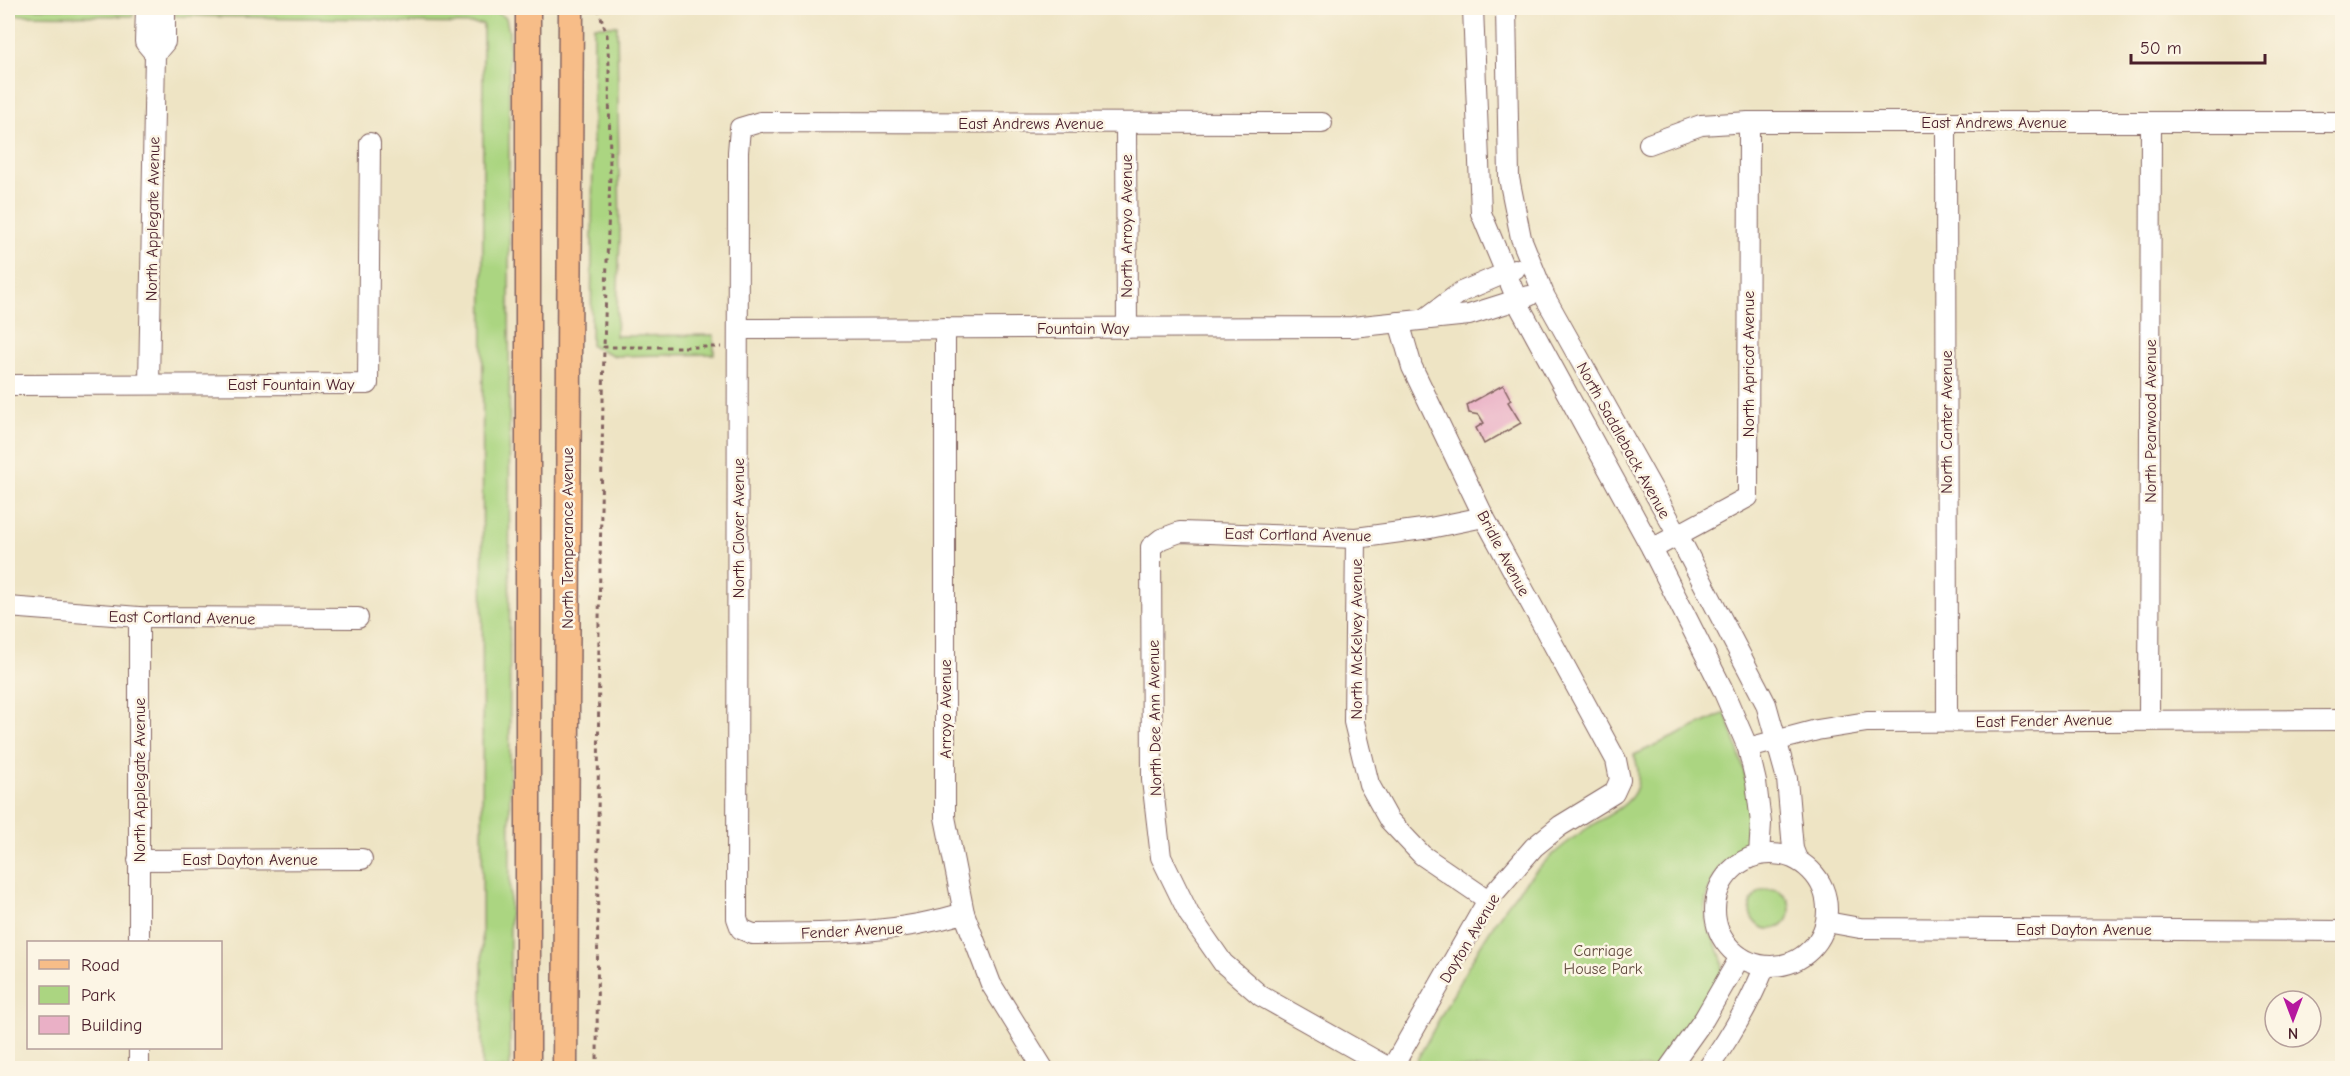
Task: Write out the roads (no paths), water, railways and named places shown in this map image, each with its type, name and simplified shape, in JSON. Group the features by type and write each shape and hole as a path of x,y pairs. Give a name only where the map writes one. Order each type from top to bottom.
{"main road":[{"path":"528,8 528,1068"},
{"name":"North Temperance Avenue","path":"565,1068 571,8"}],"street":[{"name":"North Applegate Avenue","path":"146,8 145,42 155,54"},
{"name":"North Applegate Avenue","path":"149,384 155,54 165,42 165,8"},
{"name":"North Saddleback Avenue","path":"1473,8 1481,213 1518,302 1652,549 1722,688 1748,748 1760,805 1759,855"},
{"name":"North Saddleback Avenue","path":"1506,8 1509,178 1521,238 1542,290 1678,536 1767,704 1779,740 1787,779 1793,849 1797,859"},
{"name":"East Andrews Avenue","path":"740,128 760,122 1322,123"},
{"name":"East Andrews Avenue","path":"1649,144 1701,125 1749,122 2343,122"},
{"name":"North Apricot Avenue","path":"1652,549 1748,497 1749,122"},
{"name":"North Canter Avenue","path":"1946,122 1947,722"},
{"name":"North Pearwood Avenue","path":"2149,719 2151,122"},
{"name":"North Arroyo Avenue","path":"1126,124 1127,328"},
{"name":"North Clover Avenue","path":"740,128 737,918 741,928"},
{"name":"East Fountain Way","path":"8,385 368,384 370,143"},
{"name":"Fountain Way","path":"1426,318 1461,292 1532,263"},
{"name":"Fountain Way","path":"739,338 945,328 1352,327 1469,315 1518,302 1542,290"},
{"name":"Bridle Avenue","path":"1399,322 1412,367 1484,517 1616,760 1620,780"},
{"name":"Arroyo Avenue","path":"945,328 945,817 964,913 991,984 1043,1068"},
{"name":"East Cortland Avenue","path":"1151,547 1161,539 1180,532 1356,538 1430,528 1484,517"},
{"name":"North McKelvey Avenue","path":"1356,538 1354,722 1370,784 1389,820 1422,855 1488,900"},
{"name":"North Dee Ann Avenue","path":"1151,547 1152,780 1161,857 1189,914 1223,963 1261,996 1391,1068"},
{"name":"East Cortland Avenue","path":"8,607 139,617 358,618"},
{"name":"North Applegate Avenue","path":"139,617 139,941"},
{"name":"East Fender Avenue","path":"1748,748 1818,730 1867,722 2149,719 2343,720"},
{"name":"Dayton Avenue","path":"1391,1068 1488,900 1534,847 1560,826 1614,793 1620,780"},
{"path":"1759,855 1782,855 1797,859 1810,868 1820,881 1827,896 1827,922 1816,945 1802,958 1784,965 1765,966 1740,957 1725,944 1717,926 1714,907 1719,888 1730,871 1746,859 1759,855"},
{"name":"East Dayton Avenue","path":"138,860 362,859"},
{"name":"Fender Avenue","path":"741,928 753,934 872,932 927,924 964,913"},
{"name":"East Dayton Avenue","path":"1827,922 1860,928 2343,931"},
{"path":"1669,1068 1704,1019 1740,957"},
{"path":"1708,1068 1743,1013 1765,966"},
{"path":"139,1049 139,1068"}],"park label":[{"name":"Carriage House Park","path":"1603,959"}]}
